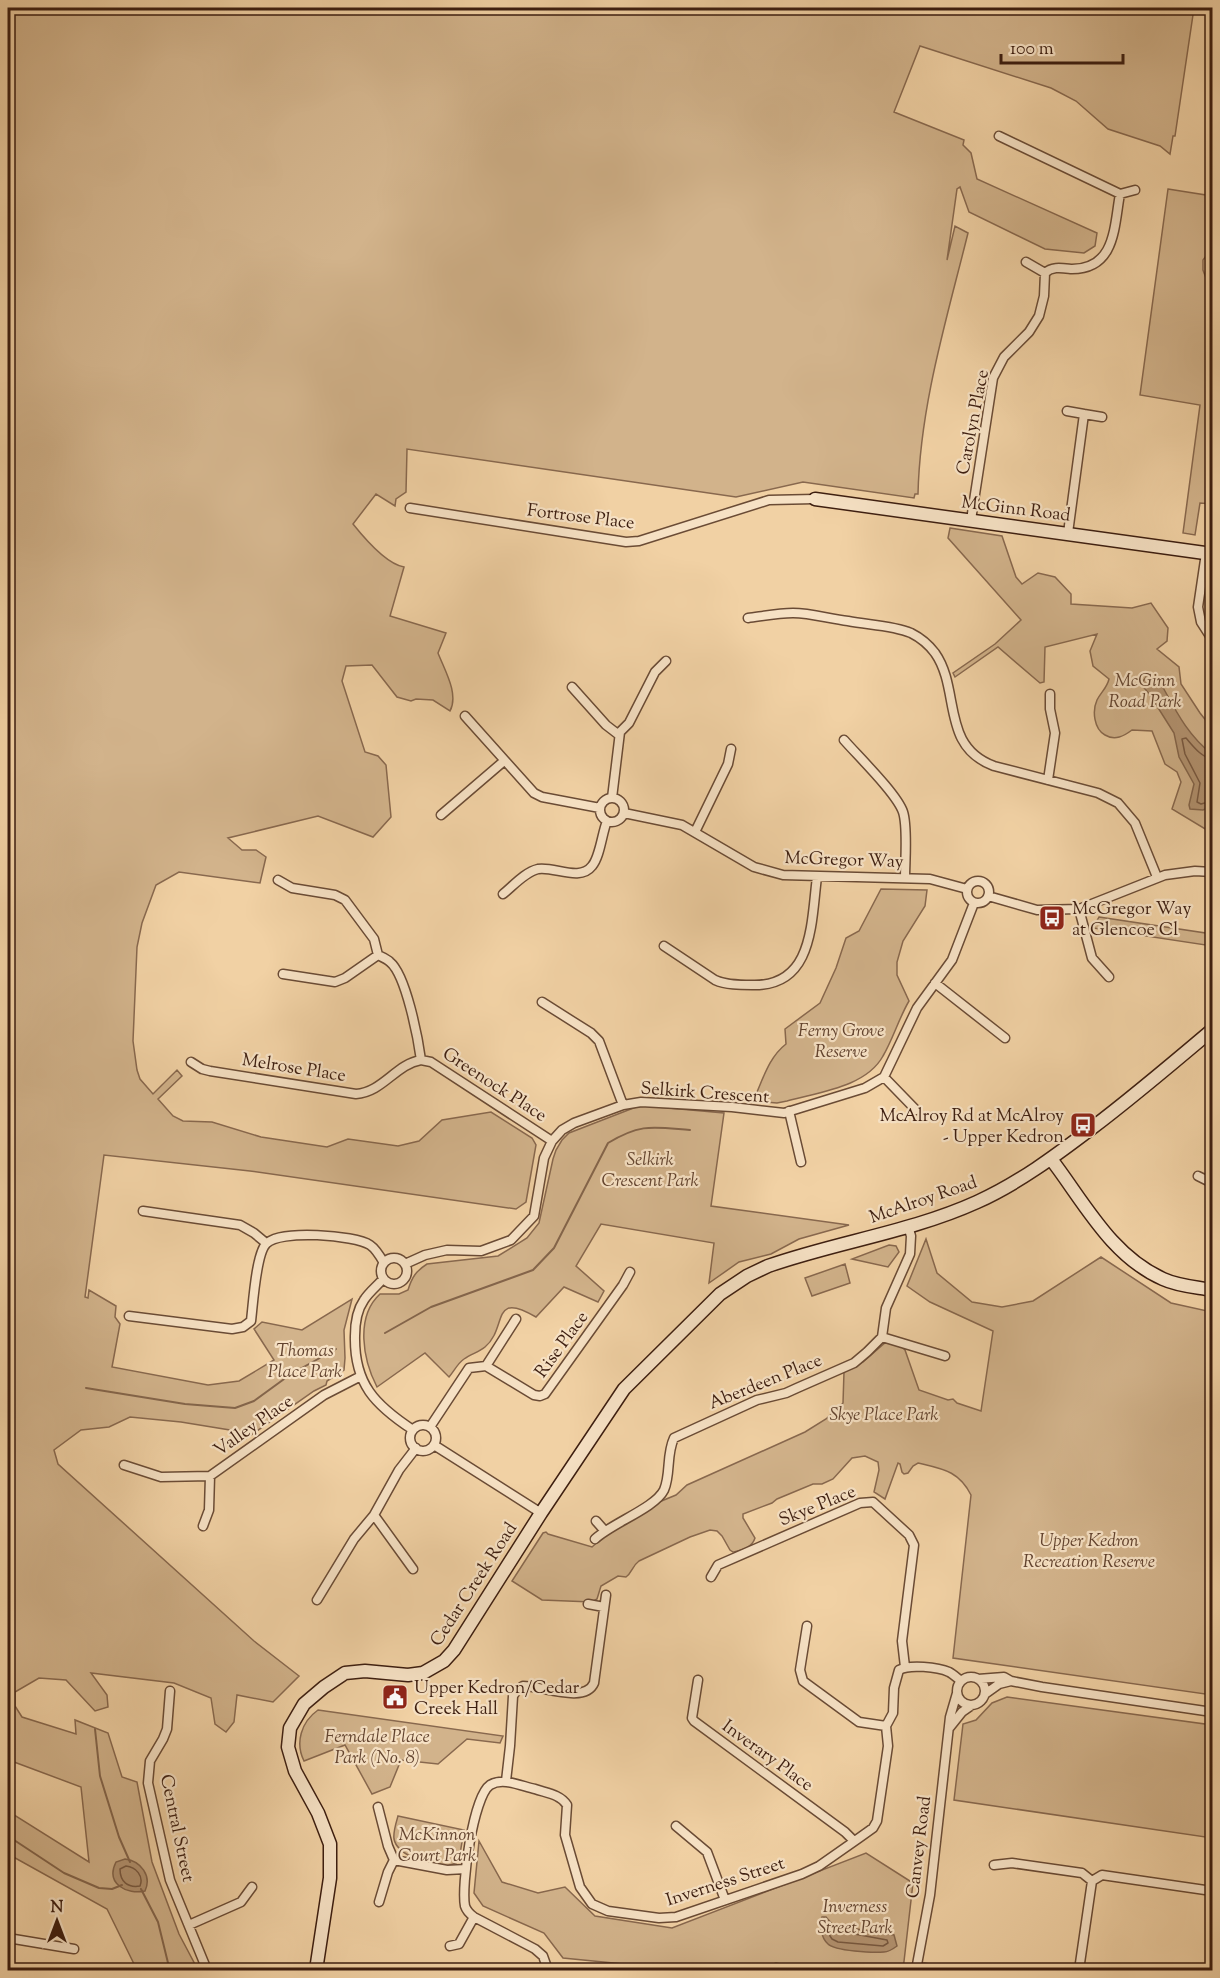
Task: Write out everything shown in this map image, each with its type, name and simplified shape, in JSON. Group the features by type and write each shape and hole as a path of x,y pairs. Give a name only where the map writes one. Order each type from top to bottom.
{"street":[{"path":"999,136 1120,194 1136,190"},
{"path":"1026,262 1045,273 1053,268 1089,267 1101,259 1110,246 1120,194"},
{"name":"Carolyn Place","path":"971,520 993,378 1004,357 1029,332 1039,316 1044,296 1045,273"},
{"path":"1067,411 1102,417"},
{"path":"1068,533 1084,414"},
{"name":"McGinn Road","path":"815,499 1209,553"},
{"name":"Fortrose Place","path":"410,508 626,542 639,541 769,500 815,499"},
{"path":"1209,553 1198,607 1201,622 1212,639"},
{"path":"748,618 797,613 900,630 917,637 929,646 940,663 958,731 963,742 972,752 987,763 1098,793 1118,803 1135,823 1157,877"},
{"path":"612,798 619,735 629,723 655,672 666,661"},
{"path":"572,687 606,725 619,735"},
{"path":"1048,780 1055,734 1050,709 1050,694"},
{"path":"465,716 504,761 539,796 600,808"},
{"path":"844,740 895,799 903,812 905,878"},
{"path":"695,832 728,764 731,749"},
{"path":"441,815 504,761"},
{"path":"612,798 621,802 624,813 619,820 607,821 601,816 600,808 605,800 612,798"},
{"name":"McGregor Way","path":"624,813 675,822 754,867 783,875 905,878 940,881 967,889"},
{"path":"503,894 527,874 539,869 580,873 588,870 594,864 607,821"},
{"path":"988,896 1037,910 1079,909 1157,877 1184,872 1212,873"},
{"path":"664,946 715,980 724,983 764,985 782,979 797,967 806,950 817,877"},
{"name":"Greenock Place","path":"278,880 292,888 335,895 345,900 374,939 378,955 391,962 400,977 421,1060 431,1062 552,1141"},
{"path":"973,882 982,882 988,889 988,896 982,903 974,903 968,897 967,889 973,882"},
{"path":"916,1110 884,1077 917,1008 952,960 974,903"},
{"path":"1079,909 1092,958 1109,977"},
{"path":"283,974 335,982 345,978 378,955"},
{"path":"935,983 1005,1038"},
{"path":"542,1002 591,1033 599,1041 623,1105"},
{"name":"McAlroy Road","path":"842,1244 949,1214 1014,1183 1051,1159 1115,1110 1212,1030"},
{"name":"Melrose Place","path":"191,1062 195,1066 210,1071 363,1094 377,1088 412,1062 421,1060"},
{"name":"Selkirk Crescent","path":"552,1141 568,1126 623,1105 647,1101 732,1107 777,1113 865,1088 884,1077"},
{"path":"789,1111 801,1162"},
{"path":"405,1264 426,1255 447,1250 481,1251 511,1240 534,1216 544,1158 552,1141"},
{"path":"1051,1159 1104,1232 1135,1263 1164,1280 1212,1290"},
{"path":"1198,1176 1212,1183"},
{"path":"143,1211 240,1225 266,1243"},
{"path":"908,1226 911,1236 910,1254 886,1308 882,1337 945,1356"},
{"path":"129,1316 232,1329 243,1327 251,1321 259,1261 266,1243 281,1236 305,1234 368,1243 378,1252 384,1263"},
{"name":"Cedar Creek Road","path":"316,1971 330,1878 330,1844 318,1813 295,1771 288,1747 290,1728 304,1704 345,1673 365,1671 408,1675 423,1673 444,1661 454,1650 541,1513 624,1389 720,1294 747,1276 768,1266 842,1244"},
{"path":"395,1258 405,1264 407,1272 403,1280 391,1284 383,1279 381,1271 384,1263 395,1258"},
{"name":"Rise Place","path":"486,1366 534,1395 545,1394 630,1272"},
{"path":"383,1279 364,1300 358,1313 354,1348 366,1387 387,1413 413,1430"},
{"path":"430,1427 469,1368 486,1366 516,1319"},
{"name":"Aberdeen Place","path":"595,1539 604,1530 660,1497 665,1487 670,1447 674,1438 756,1400 786,1393 854,1363 882,1337"},
{"name":"Valley Place","path":"203,1526 209,1510 210,1476 324,1395 361,1376"},
{"path":"419,1426 430,1427 436,1435 434,1445 426,1450 416,1448 410,1440 413,1430 419,1426"},
{"path":"434,1445 541,1513"},
{"path":"317,1600 354,1539 374,1515 399,1470 416,1448"},
{"path":"124,1464 161,1477 210,1476"},
{"name":"Skye Place","path":"711,1577 718,1565 860,1503 873,1502 909,1535 914,1545 902,1641 905,1667"},
{"path":"374,1515 413,1569"},
{"path":"596,1521 604,1530"},
{"path":"548,1971 543,1956 535,1949 467,1912 464,1893 469,1840 483,1793 491,1785 506,1781 513,1696 517,1690 523,1686 581,1694 591,1689 594,1683 606,1594"},
{"path":"588,1604 604,1606"},
{"path":"807,1626 800,1670 802,1681 859,1722 886,1726"},
{"path":"905,1667 945,1671 961,1682"},
{"name":"Inverness Street","path":"506,1781 556,1795 566,1802 565,1835 580,1887 592,1904 600,1908 668,1918 676,1917 802,1874 819,1866 873,1828 878,1815 888,1746 886,1726 893,1713 899,1670 905,1667"},
{"path":"972,1705 962,1702 957,1693 961,1682 968,1677 978,1679 999,1677 1011,1682 1212,1712"},
{"path":"978,1679 984,1687 985,1694"},
{"name":"Inverary Place","path":"698,1680 692,1718 845,1832 854,1842"},
{"path":"949,1727 962,1712 979,1702 985,1694 999,1684 1011,1682"},
{"name":"Central Street","path":"170,1691 167,1729 164,1739 150,1761 148,1783 170,1880 207,1971"},
{"name":"Canvey Road","path":"917,1969 930,1895 950,1717 957,1693"},
{"path":"378,1807 394,1860 379,1902"},
{"path":"676,1826 707,1852 725,1900"},
{"path":"394,1860 447,1870 466,1869"},
{"path":"994,1865 1012,1863 1082,1873 1092,1881"},
{"path":"1092,1881 1102,1875 1212,1891"},
{"path":"1079,1971 1092,1881"},
{"path":"189,1925 241,1902 252,1887"},
{"path":"457,1946 474,1917"},
{"path":"8,1938 74,1949"},
{"path":"917,1969 938,1971"}],"green space":[{"name":"Thomas Place Park","path":"8,8 1194,8 1175,136 1173,136 1170,154 1160,146 1108,129 1076,101 1051,88 920,46 894,112 964,140 963,145 971,153 977,179 1097,233 1095,246 1084,253 1045,249 969,212 960,187 957,189 947,260 955,226 968,233 943,329 929,395 918,494 915,494 914,498 803,482 736,497 407,449 406,492 396,499 395,506 376,494 353,524 383,556 404,567 390,616 446,633 438,653 450,682 453,697 450,711 433,700 411,701 397,697 372,665 346,666 342,681 365,752 378,756 386,765 391,817 373,837 318,816 228,838 242,850 256,850 266,857 260,883 179,872 156,885 142,923 137,947 133,1041 140,1079 153,1094 177,1070 182,1076 158,1099 173,1116 183,1121 212,1122 261,1137 327,1147 348,1139 398,1146 419,1141 442,1120 491,1112 532,1138 536,1145 526,1202 516,1209 250,1171 104,1155 85,1297 88,1298 89,1290 116,1306 115,1317 120,1324 112,1367 208,1385 239,1381 274,1360 254,1329 262,1322 302,1330 352,1299 344,1330 344,1370 327,1381 326,1385 244,1440 236,1431 130,1417 109,1427 81,1430 54,1450 58,1464 254,1641 299,1676 273,1702 237,1695 234,1722 226,1732 215,1724 211,1698 174,1683 91,1673 107,1695 108,1707 95,1711 66,1680 39,1678 15,1692 15,1706 22,1717 76,1734 75,1720 108,1733 122,1777 137,1782 152,1862 179,1934 198,1970 137,1970 107,1909 8,1854 8,1811 89,1862 81,1787 14,1762 8,1771"},
{"path":"1168,189 1212,196 1212,248 1203,260 1203,270 1212,288 1212,504 1200,503 1195,535 1183,533 1200,405 1140,395"},
{"name":"McGinn Road Park","path":"950,528 1002,536 1016,577 1022,584 1038,573 1055,577 1071,594 1071,604 1132,608 1151,603 1168,628 1167,641 1157,649 1179,667 1181,684 1212,728 1212,858 1207,830 1172,809 1181,782 1177,772 1165,764 1152,731 1132,730 1123,736 1112,738 1098,729 1094,714 1095,704 1109,679 1093,666 1090,651 1097,634 1045,647 1044,682 1040,683 998,647 955,677 953,673 995,644 1021,620 948,538"},
{"name":"Ferny Grove Reserve","path":"881,889 927,890 925,906 903,941 897,962 897,975 909,1001 883,1056 865,1075 841,1087 777,1103 753,1101 770,1063 786,1044 785,1029 820,1003 836,968 846,938 859,931"},
{"path":"1099,917 1212,934 1212,946 1093,928"},
{"name":"Selkirk Crescent Park","path":"636,1107 724,1113 711,1206 849,1225 799,1239 771,1254 739,1262 709,1283 714,1243 601,1224 576,1266 604,1291 598,1302 564,1287 536,1317 522,1310 512,1308 506,1310 492,1339 483,1349 462,1361 449,1377 425,1353 377,1387 365,1352 364,1326 372,1303 380,1294 399,1294 408,1290 415,1275 427,1264 498,1256 527,1238 539,1223 553,1159 562,1140 569,1133"},
{"name":"Upper Kedron Recreation Reserve","path":"926,1239 937,1273 972,1302 1002,1307 1033,1301 1101,1257 1171,1303 1212,1312 1212,1695 953,1658 971,1495 956,1476 943,1469 918,1463 904,1474 898,1463 885,1499 874,1492 879,1470 878,1462 865,1456 852,1458 833,1479 822,1484 813,1484 743,1514 755,1538 746,1548 733,1552 717,1531 710,1530 690,1537 639,1561 626,1577 618,1576 601,1586 597,1599 592,1602 542,1600 512,1581 543,1533 592,1547 608,1533 659,1502 676,1495 687,1485 805,1432 826,1419 843,1403 844,1372 863,1362 886,1342 900,1345 905,1350 919,1390 948,1400 953,1399 957,1403 981,1411 993,1331 930,1302 907,1286"},
{"path":"889,1245 896,1246 899,1252 888,1267 852,1259"},
{"path":"845,1264 850,1283 812,1296 805,1278"},
{"path":"1007,1697 1212,1725 1212,1838 954,1800 963,1724 976,1720 992,1703"},
{"name":"Ferndale Place Park (No. 8)","path":"318,1710 503,1736 500,1743 467,1739 438,1764 401,1760 390,1787 372,1794 345,1745 304,1761 300,1747 301,1733 307,1720"},
{"name":"McKinnon Court Park","path":"398,1816 464,1830 456,1863 448,1866 429,1864 401,1850 394,1839"},
{"name":"Inverness Street Park","path":"479,1841 502,1882 538,1893 565,1887 595,1916 672,1928 866,1853 913,1883 903,1970 806,1970 776,1963 755,1970 684,1970 563,1958 544,1933 483,1906 474,1893"}],"water":[{"path":"1146,677 1160,682 1176,712 1195,739 1212,754 1212,806 1203,810 1190,809 1194,784 1179,757 1174,733 1141,684"},
{"path":"131,1860 144,1870 147,1880 145,1891 131,1891 116,1882 113,1870 116,1862"},
{"path":"822,1917 826,1917 832,1924 838,1926 894,1935 897,1946 888,1951 879,1952 855,1951 832,1946 822,1935"}],"waterway":[{"path":"385,1333 431,1307 533,1270 554,1248 608,1143 639,1129 690,1130"},
{"path":"86,1388 185,1404 235,1408 254,1401 291,1374 336,1349"},
{"path":"95,1729 100,1776 119,1837 130,1862"},
{"path":"8,1836 64,1873 99,1888 112,1889 122,1885"},
{"path":"141,1889 158,1922 169,1967 173,1970"}],"place":[{"name":"McGregor Way at Glencoe Cl","path":"1052,918"},
{"name":"McAlroy Rd at McAlroy - Upper Kedron","path":"1083,1125"},
{"name":"Upper Kedron/Cedar Creek Hall","path":"395,1697"}],"park label":[{"name":"Skye Place Park","path":"884,1414"}]}
